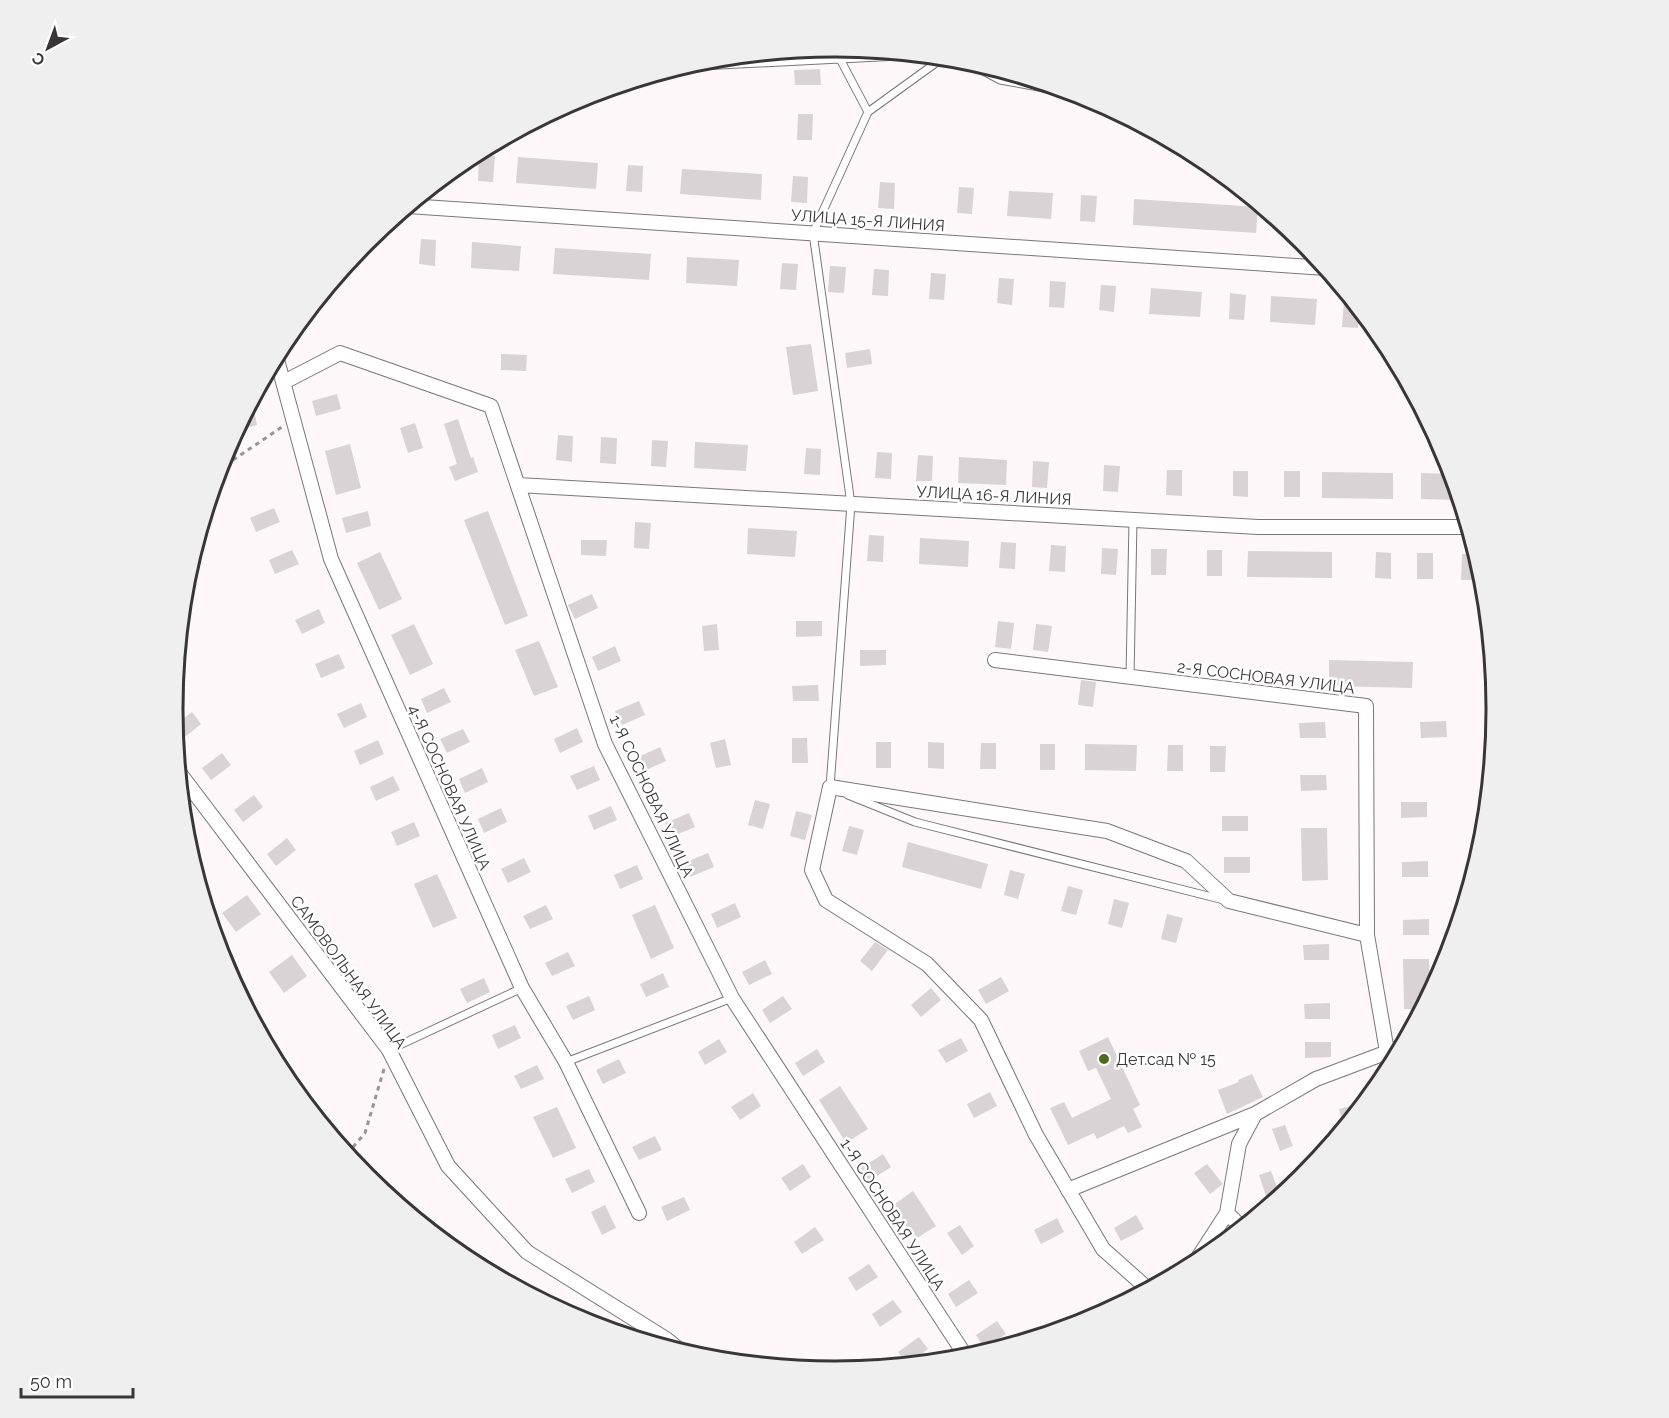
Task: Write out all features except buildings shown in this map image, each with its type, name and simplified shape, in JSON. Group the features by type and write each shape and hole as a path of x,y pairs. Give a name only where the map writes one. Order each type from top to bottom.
{"street":[{"name":"УЛИЦА 15-Я ЛИНИЯ","path":"420,207 1314,267"},
{"name":"1-Я СОСНОВАЯ УЛИЦА","path":"284,382 340,353 491,405 605,744 732,998 961,1348"},
{"name":"4-Я СОСНОВАЯ УЛИЦА","path":"280,367 331,559 522,988 566,1062 639,1213"},
{"name":"УЛИЦА 16-Я ЛИНИЯ","path":"518,486 1258,526 1460,527"},
{"name":"2-Я СОСНОВАЯ УЛИЦА","path":"995,660 1366,706 1367,935 1387,1052"},
{"name":"САМОВОЛЬНАЯ УЛИЦА","path":"187,783 389,1050 448,1166 527,1252 666,1339"},
{"path":"1142,1284 1103,1249 1036,1135 981,1020 927,964 826,900 812,870 830,788 1107,831 1186,861 1230,902 1367,935"},
{"path":"1068,1190 1255,1114 1316,1079 1387,1052"},
{"path":"1207,1243 1227,1213 1239,1144 1255,1114"},
{"path":"1227,1213 1236,1222"}],"lane":[{"path":"744,64 865,58"},
{"path":"840,59 868,112"},
{"path":"933,65 868,112 813,233 851,504 830,788 915,822 1230,902"},
{"path":"995,77 1013,82"},
{"path":"1130,676 1134,520"},
{"path":"389,1050 522,988"},
{"path":"566,1062 732,998"}],"path":[{"path":"231,461 294,420"},
{"path":"352,1148 365,1133 389,1050"}],"place":[{"name":"Дет.сад № 15","path":"1104,1059"}]}
